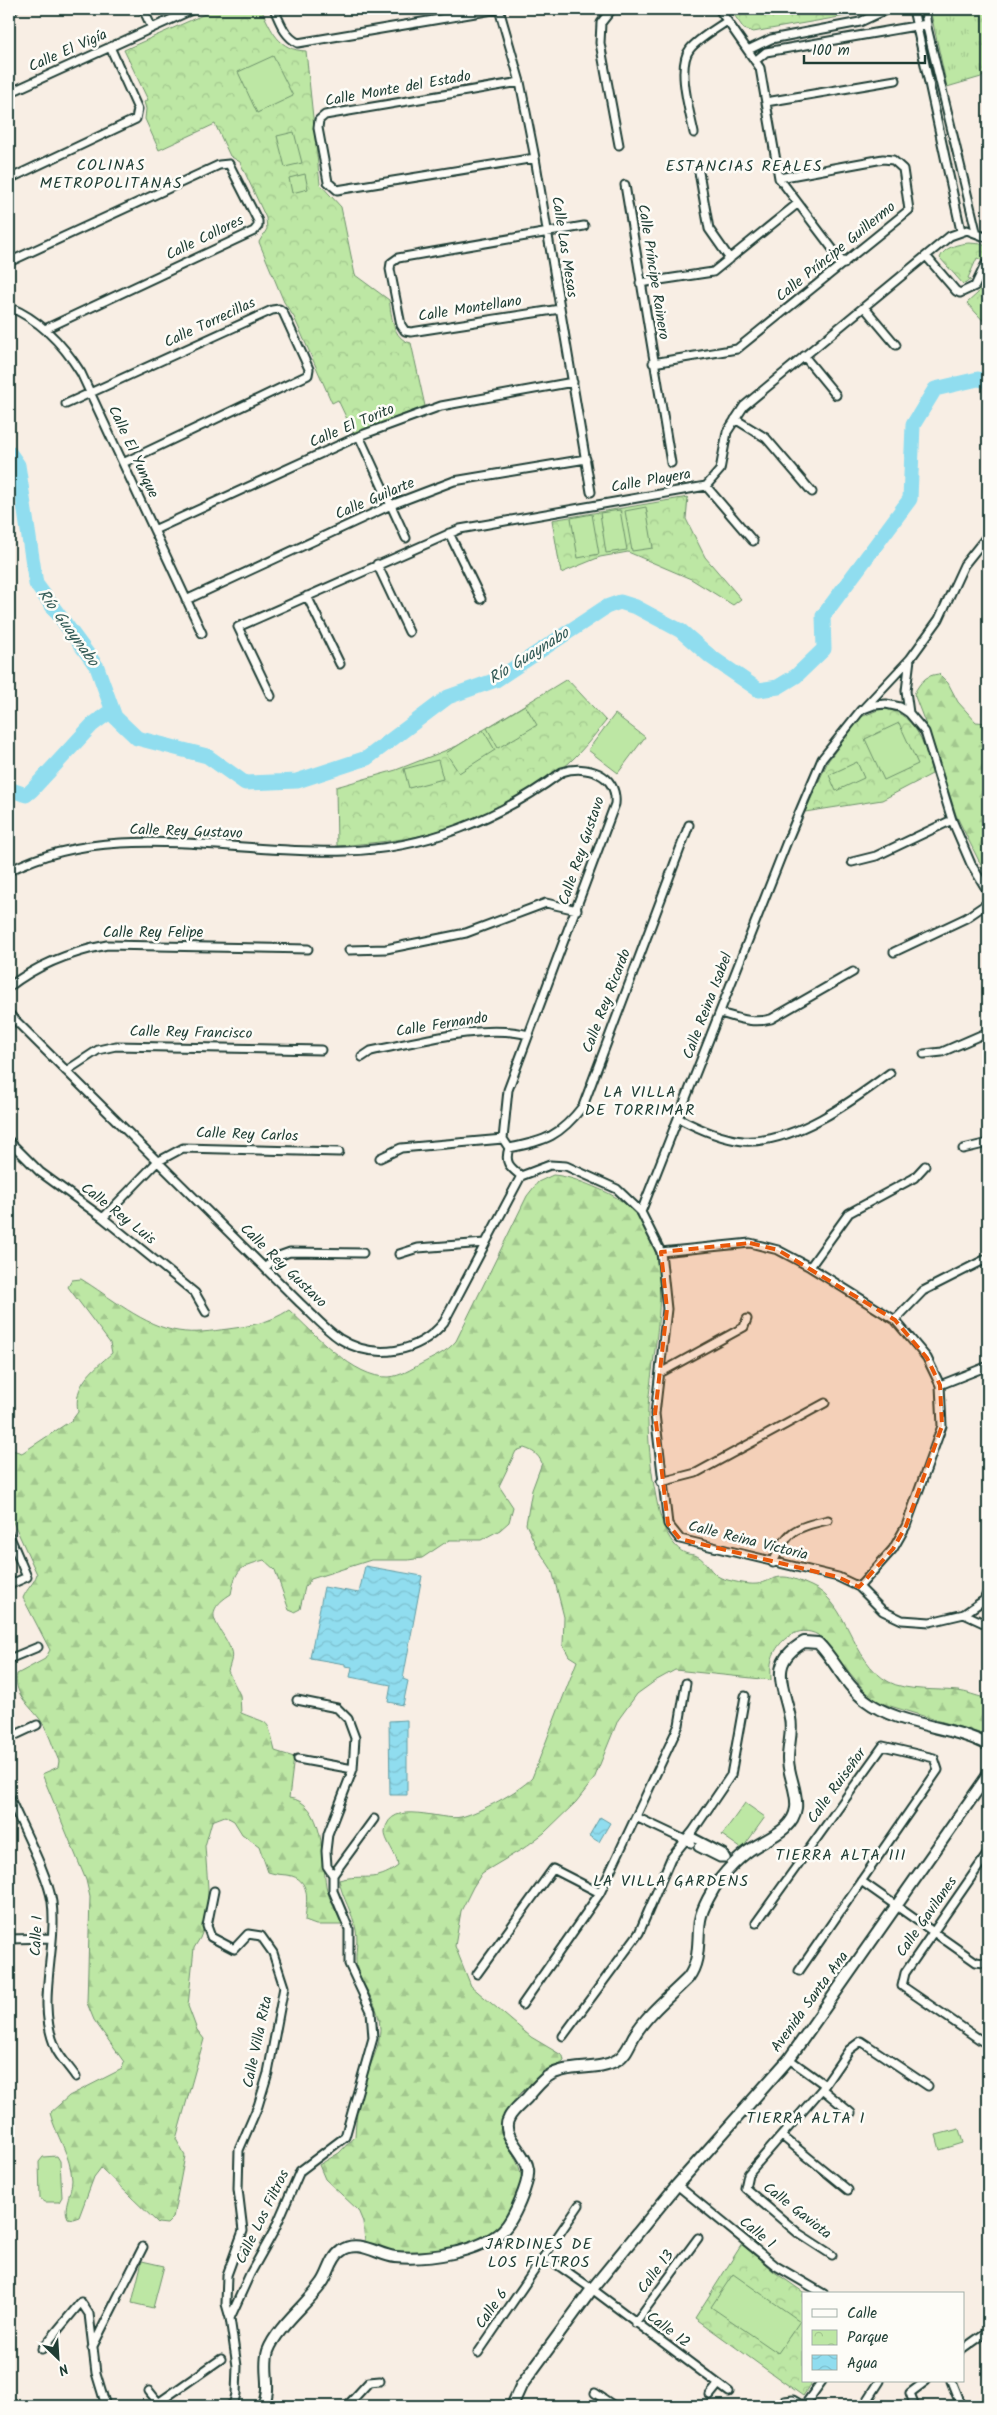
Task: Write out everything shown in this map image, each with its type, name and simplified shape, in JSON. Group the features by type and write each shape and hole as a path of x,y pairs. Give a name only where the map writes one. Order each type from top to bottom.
{"street":[{"path":"9,11 14,9"},
{"path":"143,9 152,28"},
{"name":"Calle El Vigía","path":"9,93 194,9"},
{"path":"274,9 285,32 298,43 499,9"},
{"name":"Calle Las Mesas","path":"499,9 520,82 535,158 592,492"},
{"path":"612,9 601,23 600,42 619,145"},
{"path":"719,9 760,68 778,178 844,264"},
{"path":"748,50 771,39 860,22 888,9"},
{"path":"913,9 960,231 976,231 988,238"},
{"path":"925,9 976,231"},
{"path":"694,134 684,74 685,59 694,45 727,21"},
{"path":"755,61 766,52 927,24"},
{"path":"9,179 136,119 138,109 110,48"},
{"path":"766,102 896,80"},
{"name":"Calle Monte del Estado","path":"520,82 325,115 319,120 318,128 328,182 337,190 535,158"},
{"name":"Calle Príncipe Guillermo","path":"653,363 737,349 909,210 903,169 893,160 884,159 778,178"},
{"name":"Calle Collores","path":"9,262 219,164 229,164 258,221 258,226 254,231 45,329"},
{"path":"699,172 709,229 730,259"},
{"name":"Calle Príncipe Rainero","path":"625,185 671,463"},
{"path":"640,284 708,274 730,259 798,204"},
{"path":"548,232 584,226"},
{"name":"Calle Playera","path":"271,696 238,627 449,533 478,524 706,486 720,470 728,432 744,406 950,236 960,231"},
{"name":"Calle Montellano","path":"548,232 398,258 391,263 390,269 401,325 405,331 411,332 560,309"},
{"path":"926,256 956,291 960,293 975,286 985,264"},
{"name":"Calle El Yunque","path":"9,307 33,318 72,358 90,392 202,633"},
{"path":"864,307 896,345"},
{"name":"Calle Torrecillas","path":"90,392 272,310 279,309 288,318 310,370 308,375 123,463"},
{"path":"804,356 836,395"},
{"name":"Calle El Torito","path":"154,530 359,436 441,406 573,382"},
{"path":"66,404 90,392"},
{"path":"735,419 766,438 812,492"},
{"path":"359,436 406,538"},
{"name":"Calle Guilarte","path":"186,600 391,505 454,481 586,458"},
{"path":"706,486 753,541"},
{"path":"449,533 481,599"},
{"name":"Calle Reina Isabel","path":"641,1212 788,838 822,759 862,710 910,659 938,619 964,566 988,535"},
{"path":"377,564 409,632"},
{"path":"307,596 340,664"},
{"path":"909,713 906,691 910,659"},
{"path":"862,710 874,705 886,704 900,707 909,713 925,732 952,820 971,864 988,892"},
{"name":"Calle Rey Gustavo","path":"9,871 28,861 61,851 88,846 137,842 344,852 381,849 433,837 482,821 526,797 562,772 581,768 599,772 609,783 616,796 616,804 508,1090 503,1139"},
{"path":"852,862 876,856 952,820"},
{"name":"Calle Rey Ricardo","path":"510,1148 535,1143 553,1135 567,1126 582,1106 688,825"},
{"path":"350,950 386,949 466,933 546,903 577,910"},
{"path":"894,952 966,918 988,903"},
{"name":"Calle Rey Felipe","path":"9,987 60,957 83,949 107,945 308,949"},
{"path":"720,1013 749,1021 758,1022 771,1019 853,972"},
{"name":"Calle Rey Gustavo","path":"9,1014 331,1332 342,1340 377,1352 394,1351 420,1343 437,1331 444,1322 521,1176"},
{"name":"Calle Fernando","path":"362,1057 371,1051 489,1030 512,1031 528,1035"},
{"path":"924,1054 942,1052 988,1032"},
{"name":"Calle Rey Francisco","path":"66,1071 98,1050 116,1046 321,1050"},
{"path":"678,1118 698,1127 742,1141 771,1138 804,1128 890,1073"},
{"path":"380,1158 401,1148 503,1139 510,1148 506,1158 508,1164 521,1176 550,1165 566,1166 618,1189 641,1212 661,1252 750,1243 778,1250 810,1267 895,1320 923,1353 940,1385 942,1426 906,1526 893,1549 859,1587 884,1611 902,1620 930,1622 964,1614 986,1601 988,1591"},
{"name":"Calle Rey Luis","path":"9,1141 40,1172 103,1218 195,1293 206,1312"},
{"path":"963,1150 988,1143"},
{"name":"Calle Rey Carlos","path":"103,1218 157,1162 175,1150 190,1147 339,1152"},
{"path":"810,1267 849,1213 914,1178 925,1166"},
{"path":"399,1254 418,1248 485,1242"},
{"path":"265,1268 276,1257 290,1252 364,1253"},
{"name":"Calle Reina Victoria","path":"661,1252 667,1309 655,1414 661,1482 668,1524 680,1539 773,1563 838,1577 859,1587"},
{"path":"895,1320 923,1291 988,1258"},
{"path":"660,1373 744,1327 748,1319"},
{"path":"940,1385 988,1366"},
{"path":"661,1482 696,1473 826,1403"},
{"path":"773,1563 784,1538 807,1524 828,1520"},
{"path":"9,1535 27,1577 9,1585"},
{"path":"964,1614 988,1625"},
{"path":"636,1817 720,1858 730,1860 748,1852 784,1829 794,1816 796,1807 788,1760 792,1736 790,1718 782,1691 780,1669 790,1652 804,1642 818,1643 857,1692 879,1709 988,1745"},
{"path":"9,1660 38,1647"},
{"path":"522,2005 600,1893 679,1725 686,1683"},
{"path":"690,1843 731,1775 746,1696"},
{"name":"Calle Los Filtros","path":"230,2318 250,2274 274,2231 300,2171 345,2136 373,2038 371,2011 349,1964 349,1928 334,1891 333,1874 327,1866 328,1834 353,1769 355,1738 343,1713 337,1708 297,1700"},
{"path":"9,1738 37,1725"},
{"name":"Calle Ruiseñor","path":"756,1923 883,1746 934,1758 938,1770 799,1971"},
{"path":"298,1759 353,1769"},
{"name":"Avenida Santa Ana","path":"592,2289 677,2185 789,2059 988,1775"},
{"name":"Calle 1","path":"9,1796 52,1901 48,2022 57,2051 76,2077"},
{"path":"333,1874 374,1819"},
{"path":"563,2036 639,1933 671,1858 694,1838 723,1853 730,1860"},
{"name":"Calle Gavilanes","path":"988,1853 904,1973 902,1986 982,2041 988,2037"},
{"path":"262,2406 268,2392 266,2362 271,2344 318,2290 339,2252 354,2246 393,2257 412,2258 442,2255 486,2241 504,2229 514,2214 528,2178 528,2167 525,2158 507,2131 508,2118 546,2077 556,2072 604,2065 623,2056 644,2020 694,1970 698,1957 700,1918 730,1860"},
{"path":"477,1974 553,1869 600,1893"},
{"path":"861,1881 976,1962 984,1963 988,1960"},
{"name":"Calle Villa Rita","path":"214,1891 207,1926 211,1937 234,1949 248,1934 261,1936 273,1953 284,1987 268,2073 258,2106 238,2150 238,2189 243,2231 227,2275 226,2304 230,2318"},
{"path":"9,1939 52,1938"},
{"name":"Calle Gaviota","path":"832,2254 798,2233 745,2188 748,2174 824,2087 849,2050 861,2041 928,2086"},
{"path":"789,2059 824,2087 851,2113"},
{"path":"782,2136 848,2190"},
{"name":"Calle 1","path":"677,2185 776,2266 821,2292"},
{"name":"Calle 6","path":"478,2353 546,2257 579,2205"},
{"name":"Calle 13","path":"635,2323 698,2238"},
{"path":"92,2348 144,2247"},
{"name":"Calle 12","path":"546,2257 592,2289 729,2392"},
{"path":"512,2406 521,2386 592,2289"},
{"path":"42,2349 81,2302 89,2314 92,2348 101,2398 106,2406"},
{"path":"230,2318 237,2366 236,2394 234,2402 230,2406"},
{"path":"964,2348 988,2331"},
{"path":"149,2391 159,2405 221,2359"},
{"path":"348,2406 370,2382 380,2381"},
{"path":"781,2406 784,2401 794,2400 804,2406 821,2382"},
{"path":"864,2406 879,2382"},
{"path":"915,2406 910,2393 925,2382"},
{"path":"951,2382 962,2406"},
{"path":"710,2395 718,2385"},
{"path":"596,2393 612,2406"}],"highlighted area":[{"path":"750,1243 778,1250 895,1320 927,1358 940,1385 942,1426 906,1526 893,1549 859,1587 838,1577 680,1539 668,1524 655,1414 667,1309 661,1252"}],"green space":[{"path":"216,9 261,9 273,32 282,43 296,50 306,51 320,184 341,207 355,275 389,300 396,332 405,341 411,343 425,406 354,434 338,400 332,403 294,317 284,302 259,242 267,229 266,218 240,162 230,156 215,124 159,150 145,119 146,109 144,102 148,100 124,50"},
{"path":"730,9 868,9 857,14 753,32 744,29"},
{"path":"930,9 988,9 988,75 947,87"},
{"path":"273,56 293,96 257,113 238,72"},
{"path":"294,132 302,163 285,167 277,136"},
{"path":"305,174 308,189 292,193 289,178"},
{"path":"982,244 988,248 988,263 977,258 968,278 971,280 963,284 940,258 948,249 956,245"},
{"path":"988,283 988,326 967,303 978,293 982,285 986,287"},
{"path":"688,497 686,519 705,557 741,599 733,605 691,579 628,552 600,557 561,573 552,520"},
{"path":"646,507 653,548 632,551 625,511"},
{"path":"620,510 627,550 606,553 600,513"},
{"path":"592,514 599,554 578,558 571,518"},
{"path":"939,674 948,683 958,702 976,722 988,723 988,879 956,815 936,751 914,694 924,680"},
{"path":"567,679 606,721 566,766 506,803 449,828 409,838 337,846 336,787 396,770 457,746"},
{"path":"525,705 537,725 498,748 487,728"},
{"path":"887,709 897,712 913,725 927,754 932,774 882,800 805,812 828,761 861,717 878,710"},
{"path":"615,714 645,737 618,773 588,750"},
{"path":"899,723 918,764 884,780 865,739"},
{"path":"483,730 495,750 459,773 446,753"},
{"path":"438,760 443,779 409,788 404,769"},
{"path":"857,762 864,778 836,791 829,775"},
{"path":"553,1175 571,1178 588,1184 627,1206 646,1228 656,1255 659,1284 659,1316 648,1408 649,1436 657,1503 665,1529 673,1543 687,1554 696,1555 721,1578 753,1584 787,1577 811,1586 824,1594 834,1605 866,1660 876,1673 889,1682 904,1687 961,1692 985,1698 989,1717 989,1727 986,1735 877,1702 865,1691 818,1635 804,1631 790,1635 779,1645 771,1661 771,1680 675,1670 637,1694 618,1720 594,1779 576,1802 544,1833 524,1848 482,1873 461,1911 455,1946 471,1986 531,2037 563,2056 564,2061 547,2071 526,2088 514,2100 502,2120 503,2134 519,2166 521,2175 521,2184 510,2210 502,2225 494,2233 482,2239 453,2248 422,2252 397,2252 365,2241 363,2222 358,2210 325,2179 319,2165 339,2153 355,2136 361,2090 380,2035 378,2013 358,1972 356,1930 339,1880 382,1875 398,1866 385,1835 389,1821 396,1815 418,1813 452,1818 461,1817 499,1801 532,1778 577,1661 569,1656 563,1645 564,1617 552,1570 536,1546 526,1524 532,1490 542,1463 537,1455 530,1450 524,1448 516,1451 499,1486 513,1507 509,1522 500,1530 481,1540 449,1540 422,1558 371,1560 311,1579 305,1587 300,1609 294,1612 289,1610 275,1570 264,1560 244,1567 237,1574 231,1594 221,1601 214,1615 215,1621 231,1651 228,1671 240,1695 241,1713 266,1724 275,1751 294,1757 289,1798 301,1802 309,1810 315,1821 320,1834 327,1891 343,1925 316,1925 305,1921 307,1901 303,1883 292,1876 268,1872 259,1846 242,1834 234,1821 225,1816 212,1821 205,1846 208,1888 207,1920 194,1948 188,2006 197,2030 204,2039 176,2139 185,2156 173,2218 167,2224 158,2223 101,2168 94,2177 79,2217 68,2218 66,2209 72,2185 71,2171 50,2113 69,2096 122,2069 124,2062 94,2020 87,2003 90,1897 86,1880 42,1774 58,1767 59,1761 45,1728 22,1698 17,1687 17,1674 45,1659 50,1650 23,1598 37,1574 9,1513 9,1445 12,1450 22,1453 72,1420 78,1412 77,1402 81,1386 91,1372 112,1353 110,1343 68,1287 72,1280 81,1279 153,1324 184,1332 209,1331 252,1325 267,1321 289,1310 348,1362 376,1376 389,1377 406,1372 440,1354 456,1341 527,1196 538,1182"},
{"path":"745,1803 765,1817 742,1849 722,1835"},
{"path":"959,2129 963,2143 940,2150 936,2135"},
{"path":"57,2156 60,2161 62,2197 59,2202 45,2202 40,2198 39,2162 43,2157"},
{"path":"742,2244 773,2271 803,2292 802,2382 812,2382 803,2396 695,2318"},
{"path":"142,2261 164,2266 153,2308 132,2303"},
{"path":"733,2274 800,2321 778,2353 711,2307"}],"water":[{"path":"365,1566 422,1576 403,1679 408,1681 403,1705 388,1702 391,1685 350,1677 352,1667 345,1666 345,1664 310,1658 324,1587 359,1593"},
{"path":"407,1720 407,1795 390,1795 389,1721"},
{"path":"600,1817 610,1823 599,1842 589,1836"}],"waterway":[{"name":"Río Guaynabo","path":"9,452 18,465 36,584 97,667 115,717 137,738 207,756 245,783 297,781 367,758 448,697 496,680 606,607 620,602 636,607 681,631 711,657 759,690 778,687 796,676 824,649 823,616 910,499 913,425 935,389 978,379 988,381"},
{"path":"9,789 26,795 92,725 112,710"}],"district":[{"name":"ESTANCIAS REALES","path":"744,166"},
{"name":"COLINAS METROPOLITANAS","path":"111,174"},
{"name":"LA VILLA DE TORRIMAR","path":"640,1101"},
{"name":"TIERRA ALTA III","path":"841,1855"},
{"name":"LA VILLA GARDENS","path":"671,1881"},
{"name":"TIERRA ALTA I","path":"806,2118"},
{"name":"JARDINES DE LOS FILTROS","path":"539,2253"}]}
